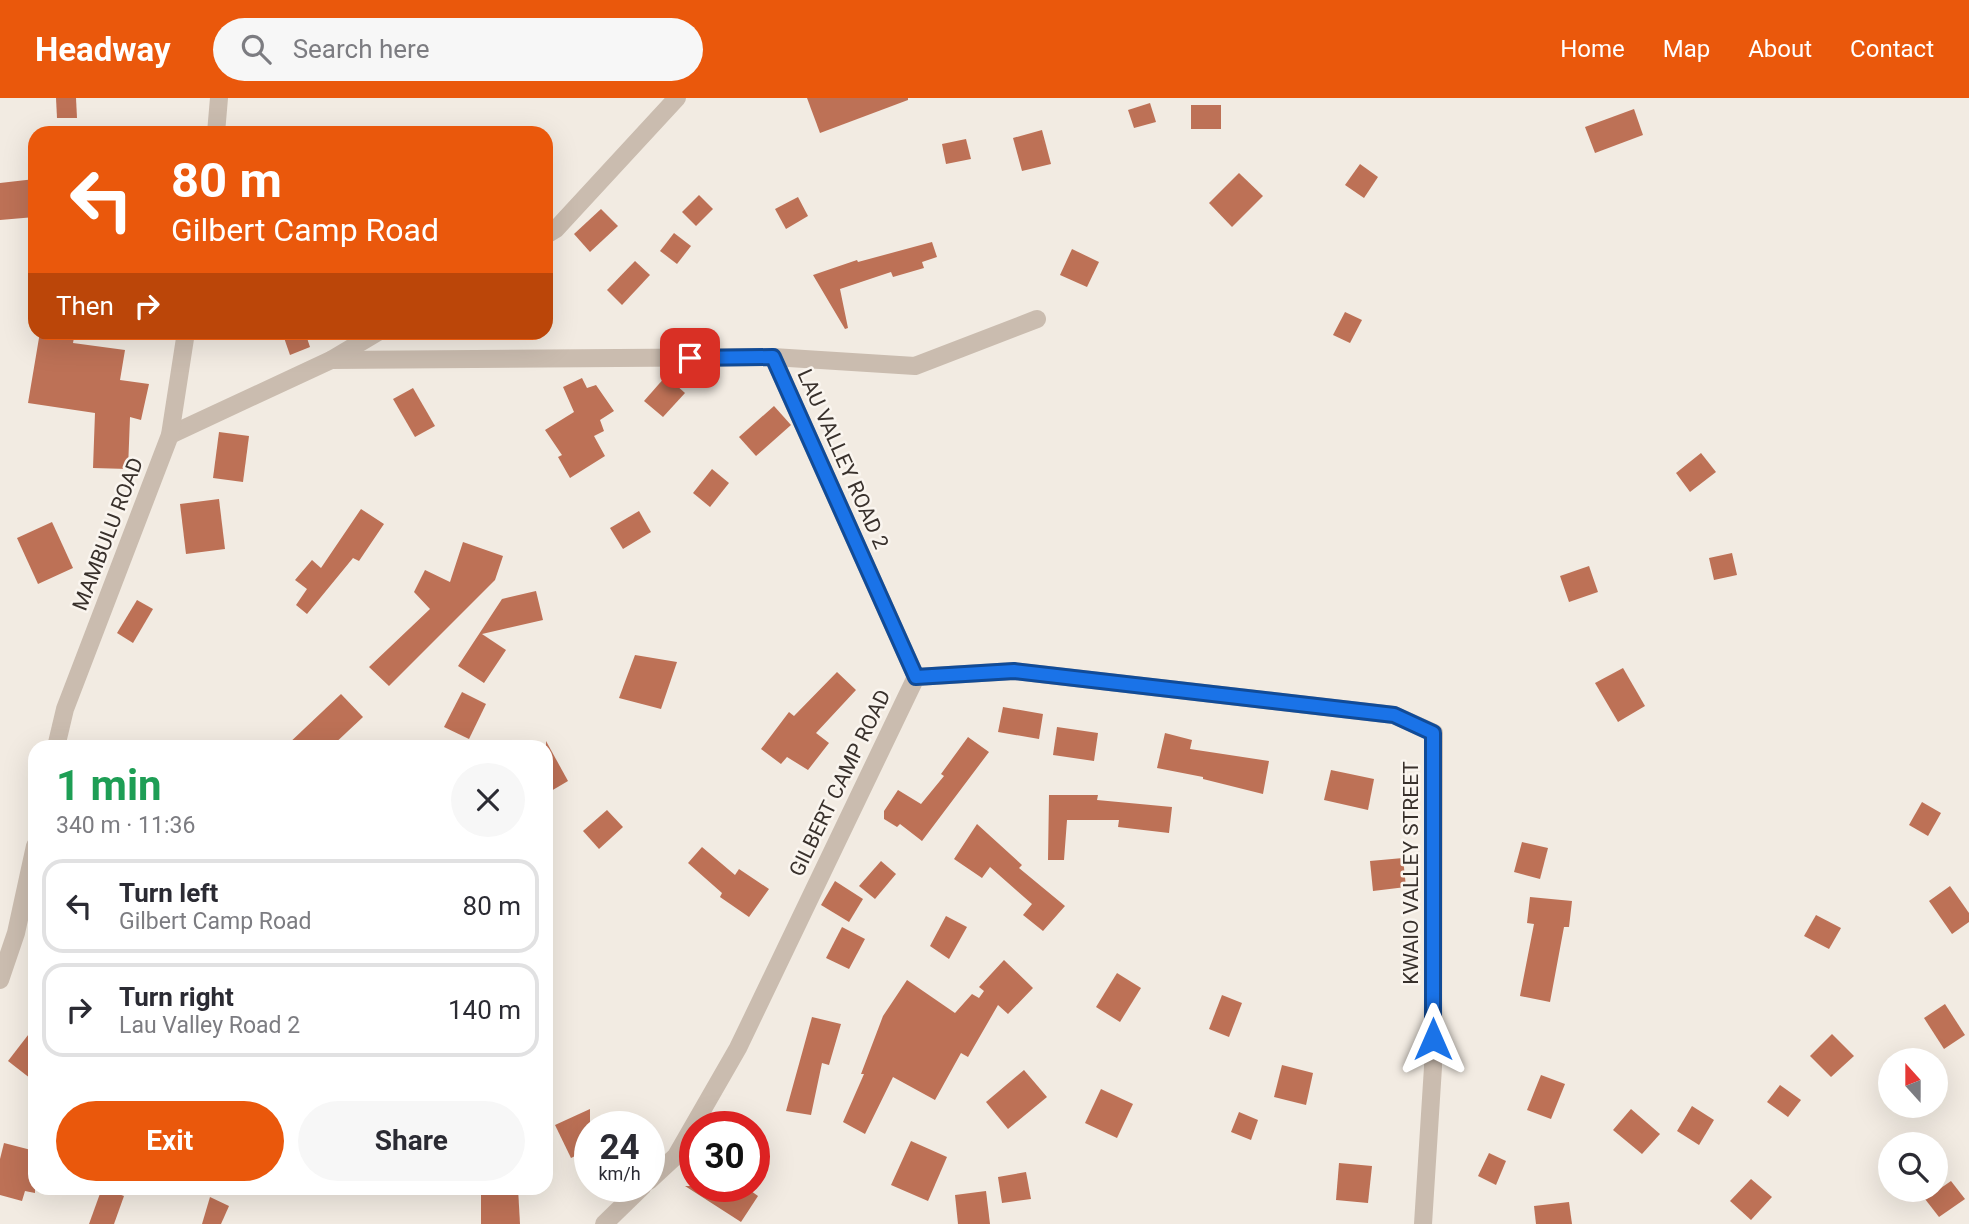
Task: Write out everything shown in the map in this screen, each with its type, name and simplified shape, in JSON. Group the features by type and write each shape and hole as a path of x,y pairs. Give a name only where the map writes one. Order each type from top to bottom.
{"street":[{"path":"217,126 219,98"},
{"path":"553,231 677,98"},
{"path":"773,357 915,366 1037,319"},
{"name":"MAMBULU ROAD","path":"58,740 65,709 170,435 185,340"},
{"path":"170,435 331,360 365,340"},
{"name":"LAU VALLEY ROAD 2","path":"331,360 773,357 916,677"},
{"name":"GILBERT CAMP ROAD","path":"665,1166 676,1156 738,1048 916,677 1014,671 1394,715 1433,733"},
{"name":"KWAIO VALLEY STREET","path":"1423,1224 1433,1067 1433,733"},
{"path":"0,980 16,933 28,878"},
{"path":"604,1224 627,1202"}],"building":[{"path":"56,98 76,98 77,118 57,118"},
{"path":"807,98 908,98 908,100 820,133"},
{"path":"1150,103 1156,122 1134,128 1128,110"},
{"path":"1191,105 1221,105 1221,129 1191,129"},
{"path":"1634,109 1643,135 1595,153 1585,127"},
{"path":"1042,130 1051,164 1022,171 1013,138"},
{"path":"966,139 971,159 946,164 942,144"},
{"path":"1360,164 1378,177 1364,198 1345,185"},
{"path":"1239,173 1263,196 1232,227 1209,203"},
{"path":"28,180 28,218 0,220 0,183"},
{"path":"699,195 713,209 696,226 682,212"},
{"path":"798,197 808,216 786,229 775,209"},
{"path":"601,209 618,226 590,252 574,234"},
{"path":"674,233 691,246 677,264 660,251"},
{"path":"932,242 937,257 922,262 924,268 893,277 891,272 840,289 848,328 845,329 813,275 857,260 858,262"},
{"path":"1072,249 1099,262 1087,287 1060,275"},
{"path":"635,261 650,275 622,305 607,290"},
{"path":"1345,312 1362,320 1350,343 1333,335"},
{"path":"39,340 74,340 73,343 125,350 120,380 149,384 141,420 130,417 128,469 93,468 95,413 28,403"},
{"path":"285,340 308,340 310,347 290,355"},
{"path":"666,376 685,393 663,417 644,401"},
{"path":"582,378 587,388 596,385 614,411 600,420 604,431 594,436 605,456 570,478 558,457 562,455 545,430 574,412 563,387"},
{"path":"413,388 435,426 415,437 393,399"},
{"path":"774,406 791,425 756,456 739,437"},
{"path":"219,432 249,436 243,482 213,478"},
{"path":"1701,453 1716,472 1690,492 1676,473"},
{"path":"712,469 729,483 710,507 693,493"},
{"path":"219,499 225,549 186,554 180,504"},
{"path":"361,509 384,524 359,561 353,558 307,614 296,605 307,589 295,580 312,560 321,568"},
{"path":"639,511 651,532 623,549 610,528"},
{"path":"52,522 73,568 38,584 17,538"},
{"path":"463,542 503,556 495,580 389,686 369,667 430,609 414,592 425,570 450,582"},
{"path":"1732,553 1737,575 1714,580 1709,558"},
{"path":"1589,566 1598,592 1569,602 1560,576"},
{"path":"536,591 543,620 482,634 506,650 484,683 458,666 502,599"},
{"path":"137,600 153,609 133,643 117,633"},
{"path":"635,655 677,662 661,709 619,698"},
{"path":"1623,668 1645,706 1618,722 1595,683"},
{"path":"837,672 856,690 816,733 829,743 808,770 787,757 781,764 761,749 789,712 794,716"},
{"path":"462,692 486,704 469,739 444,727"},
{"path":"341,694 363,717 338,740 292,740"},
{"path":"1003,707 1043,714 1039,739 998,732"},
{"path":"1057,727 1098,733 1094,761 1053,755"},
{"path":"1165,733 1192,740 1190,749 1269,761 1263,794 1203,777 1157,768"},
{"path":"968,737 989,752 922,841 900,824 897,827 884,819 884,811 898,790 921,804 944,776 941,774"},
{"path":"553,754 568,781 553,790"},
{"path":"1331,770 1374,779 1368,810 1324,800"},
{"path":"1049,795 1098,795 1097,800 1172,807 1169,833 1118,827 1119,820 1067,820 1064,860 1048,860"},
{"path":"1922,802 1941,813 1928,836 1909,825"},
{"path":"607,810 623,827 599,849 583,831"},
{"path":"977,824 1022,865 1019,868 1065,906 1043,931 1023,915 1032,904 990,867 982,878 954,859"},
{"path":"1522,842 1548,848 1540,879 1514,872"},
{"path":"702,847 735,875 739,869 769,889 749,917 720,897 722,893 688,863"},
{"path":"1403,858 1406,887 1373,891 1370,861"},
{"path":"881,861 896,874 875,899 859,886"},
{"path":"835,881 863,899 849,922 821,905"},
{"path":"1950,886 1969,913 1969,922 1952,934 1929,901"},
{"path":"1530,897 1572,901 1569,927 1564,927 1550,1002 1520,996 1534,924 1527,923"},
{"path":"1816,915 1841,928 1829,949 1804,936"},
{"path":"946,916 967,927 949,959 930,946"},
{"path":"842,927 865,939 849,969 826,958"},
{"path":"1004,960 1033,988 1008,1014 998,1005 968,1057 961,1053 935,1100 893,1077 865,1134 843,1122 864,1074 861,1074 883,1016 907,980 955,1013 972,994 979,998 984,991 979,987"},
{"path":"1117,973 1141,988 1120,1022 1096,1007"},
{"path":"1222,995 1242,1003 1229,1037 1209,1029"},
{"path":"1945,1004 1965,1035 1943,1048 1924,1018"},
{"path":"812,1017 841,1024 829,1065 822,1063 811,1115 786,1111"},
{"path":"1832,1034 1854,1056 1831,1077 1810,1056"},
{"path":"28,1035 28,1077 8,1061"},
{"path":"1282,1065 1313,1073 1306,1105 1274,1097"},
{"path":"1024,1070 1047,1097 1008,1129 986,1102"},
{"path":"1541,1075 1565,1084 1551,1119 1527,1110"},
{"path":"1780,1085 1801,1100 1788,1117 1767,1102"},
{"path":"1101,1089 1133,1104 1117,1138 1085,1123"},
{"path":"1692,1106 1714,1120 1699,1145 1677,1131"},
{"path":"1631,1109 1660,1134 1642,1154 1613,1130"},
{"path":"1239,1112 1258,1120 1251,1140 1231,1132"},
{"path":"574,1116 574,1157 571,1158 555,1125"},
{"path":"911,1141 947,1157 928,1201 891,1185"},
{"path":"4,1143 28,1149 28,1192 25,1191 22,1201 0,1195 0,1159"},
{"path":"1489,1153 1506,1161 1496,1185 1478,1176"},
{"path":"1339,1163 1372,1166 1368,1203 1336,1200"},
{"path":"1026,1172 1031,1199 1002,1203 998,1177"},
{"path":"1751,1179 1772,1197 1751,1220 1730,1201"},
{"path":"1951,1181 1965,1199 1939,1217 1927,1202 1948,1202 1948,1183"},
{"path":"986,1191 990,1224 958,1224 955,1195"},
{"path":"99,1195 124,1196 114,1224 89,1224"},
{"path":"481,1195 518,1195 520,1224 481,1224"},
{"path":"210,1197 229,1206 221,1224 202,1224"},
{"path":"710,1202 754,1202 741,1222"},
{"path":"1569,1202 1572,1224 1536,1224 1534,1206"}],"route":[{"path":"690,358 773,357 916,677 1014,671 1394,715 1433,733 1433,1039"}]}
